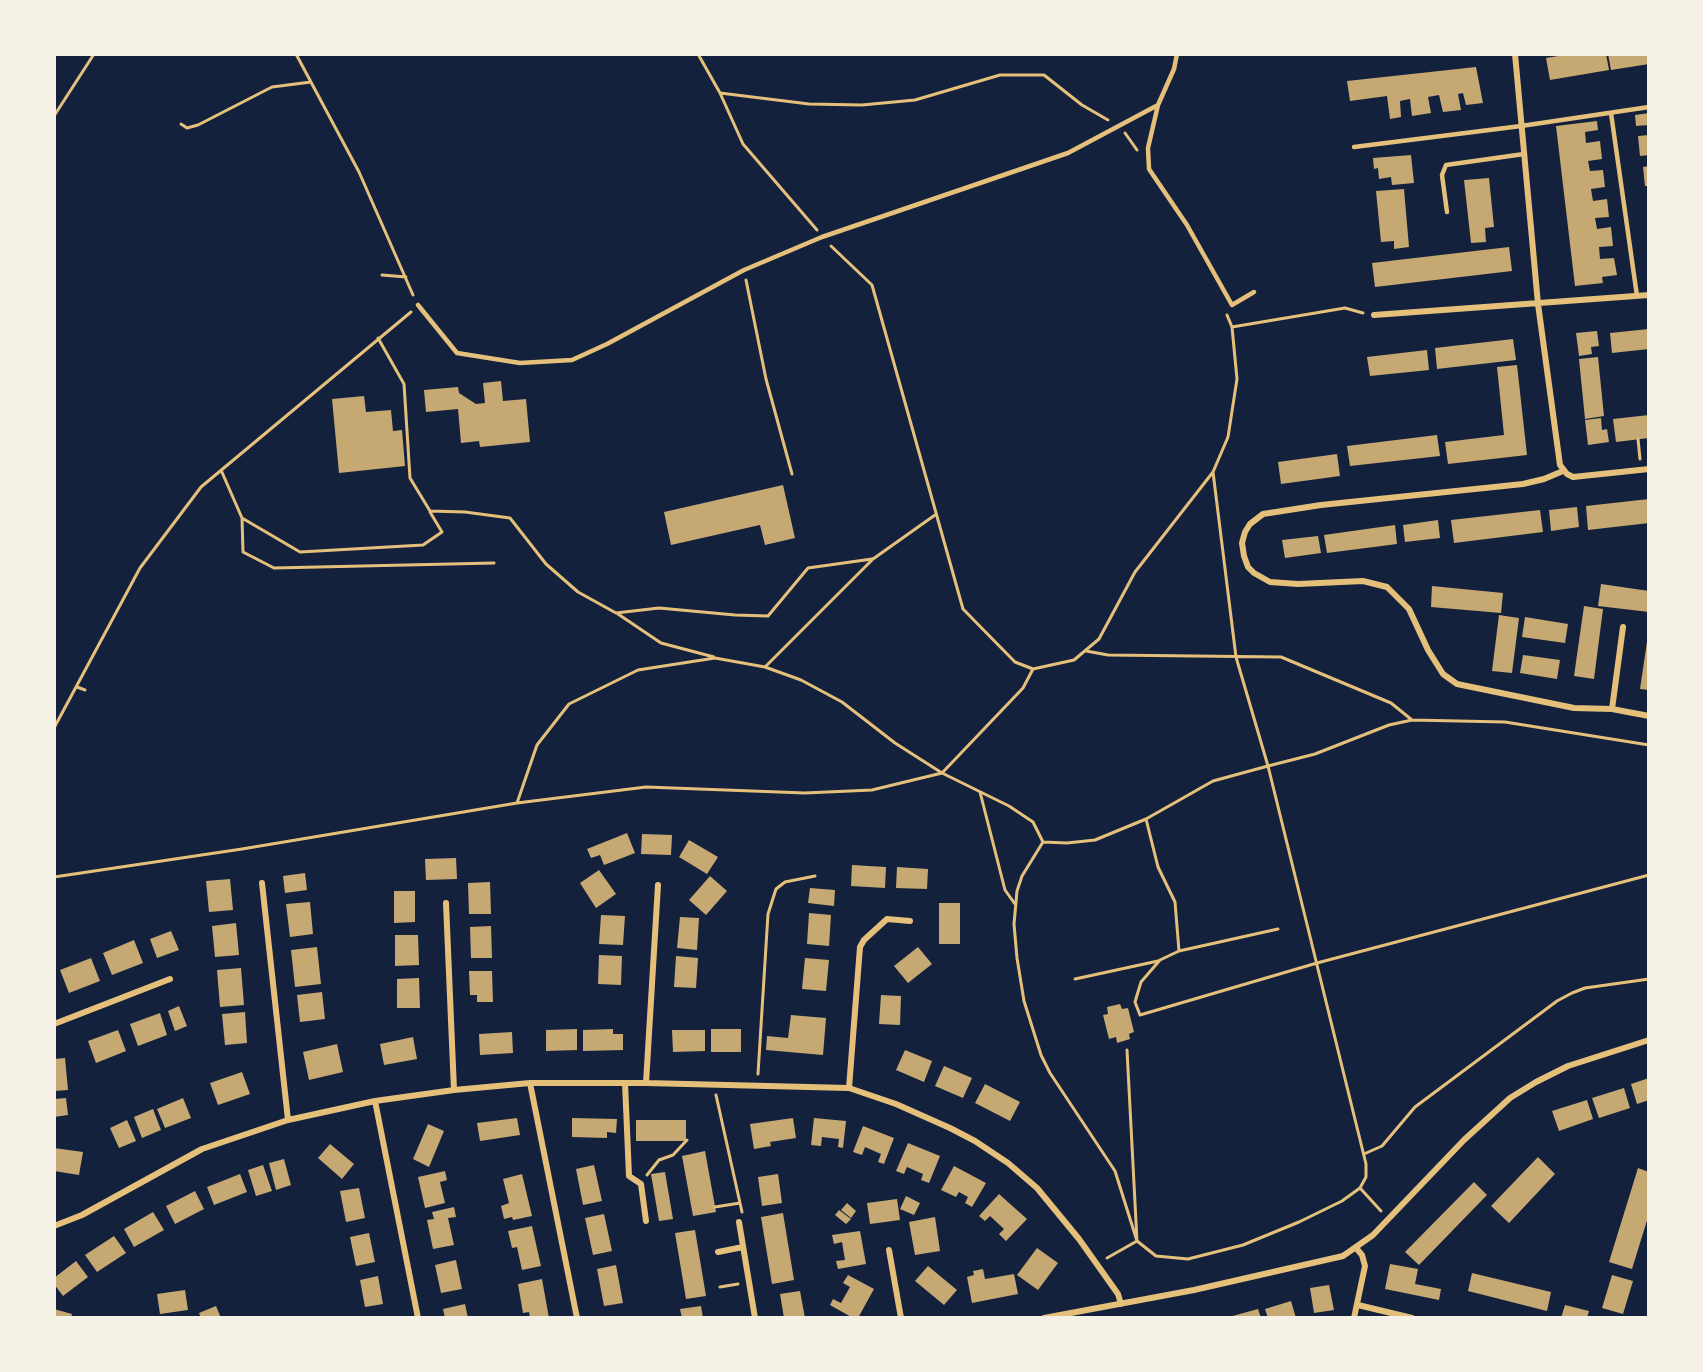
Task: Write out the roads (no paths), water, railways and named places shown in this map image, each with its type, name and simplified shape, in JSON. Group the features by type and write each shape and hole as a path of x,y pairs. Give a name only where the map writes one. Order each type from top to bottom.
{"street":[{"path":"1515,54 1538,304 1558,458 1563,471 1573,477 1649,469"},
{"path":"1374,315 1649,295"},
{"path":"1563,471 1523,484 1321,505 1263,514 1250,524 1245,532 1242,543 1244,556 1248,567 1270,582 1298,584 1363,581 1387,587 1409,609 1428,650 1443,674 1457,684 1574,708 1612,709 1649,716"},
{"path":"1612,709 1623,627"},
{"path":"262,883 288,1120"},
{"path":"646,1083 658,885"},
{"path":"446,903 454,1090"},
{"path":"849,1089 860,947 864,939 887,919 910,921"},
{"path":"54,1024 170,979"},
{"path":"1044,1318 1194,1290 1343,1256 1373,1234 1471,1133 1510,1098 1568,1066 1649,1040"},
{"path":"54,1226 82,1215 202,1149 288,1120 375,1101 454,1090 530,1083 758,1085 849,1089 896,1104 950,1128 1008,1163 1037,1188 1079,1239 1118,1294 1121,1304"},
{"path":"530,1083 577,1318"},
{"path":"625,1083 628,1176 641,1184 646,1221"},
{"path":"375,1101 418,1318"},
{"path":"739,1222 755,1318"},
{"path":"718,1252 743,1247"},
{"path":"1354,1318 1365,1266 1356,1248"},
{"path":"889,1250 901,1318"},
{"path":"1358,1305 1412,1318"}],"lane":[{"path":"1177,54 1174,69 1158,105 1148,148 1147,163 1187,225 1232,305 1254,292"},
{"path":"418,305 457,354 520,363 572,360 607,344 744,270 822,237 1068,153 1158,105"},
{"path":"1354,147 1649,107"},
{"path":"1611,113 1637,296"},
{"path":"1447,212 1442,175 1446,165 1524,154"}]}
